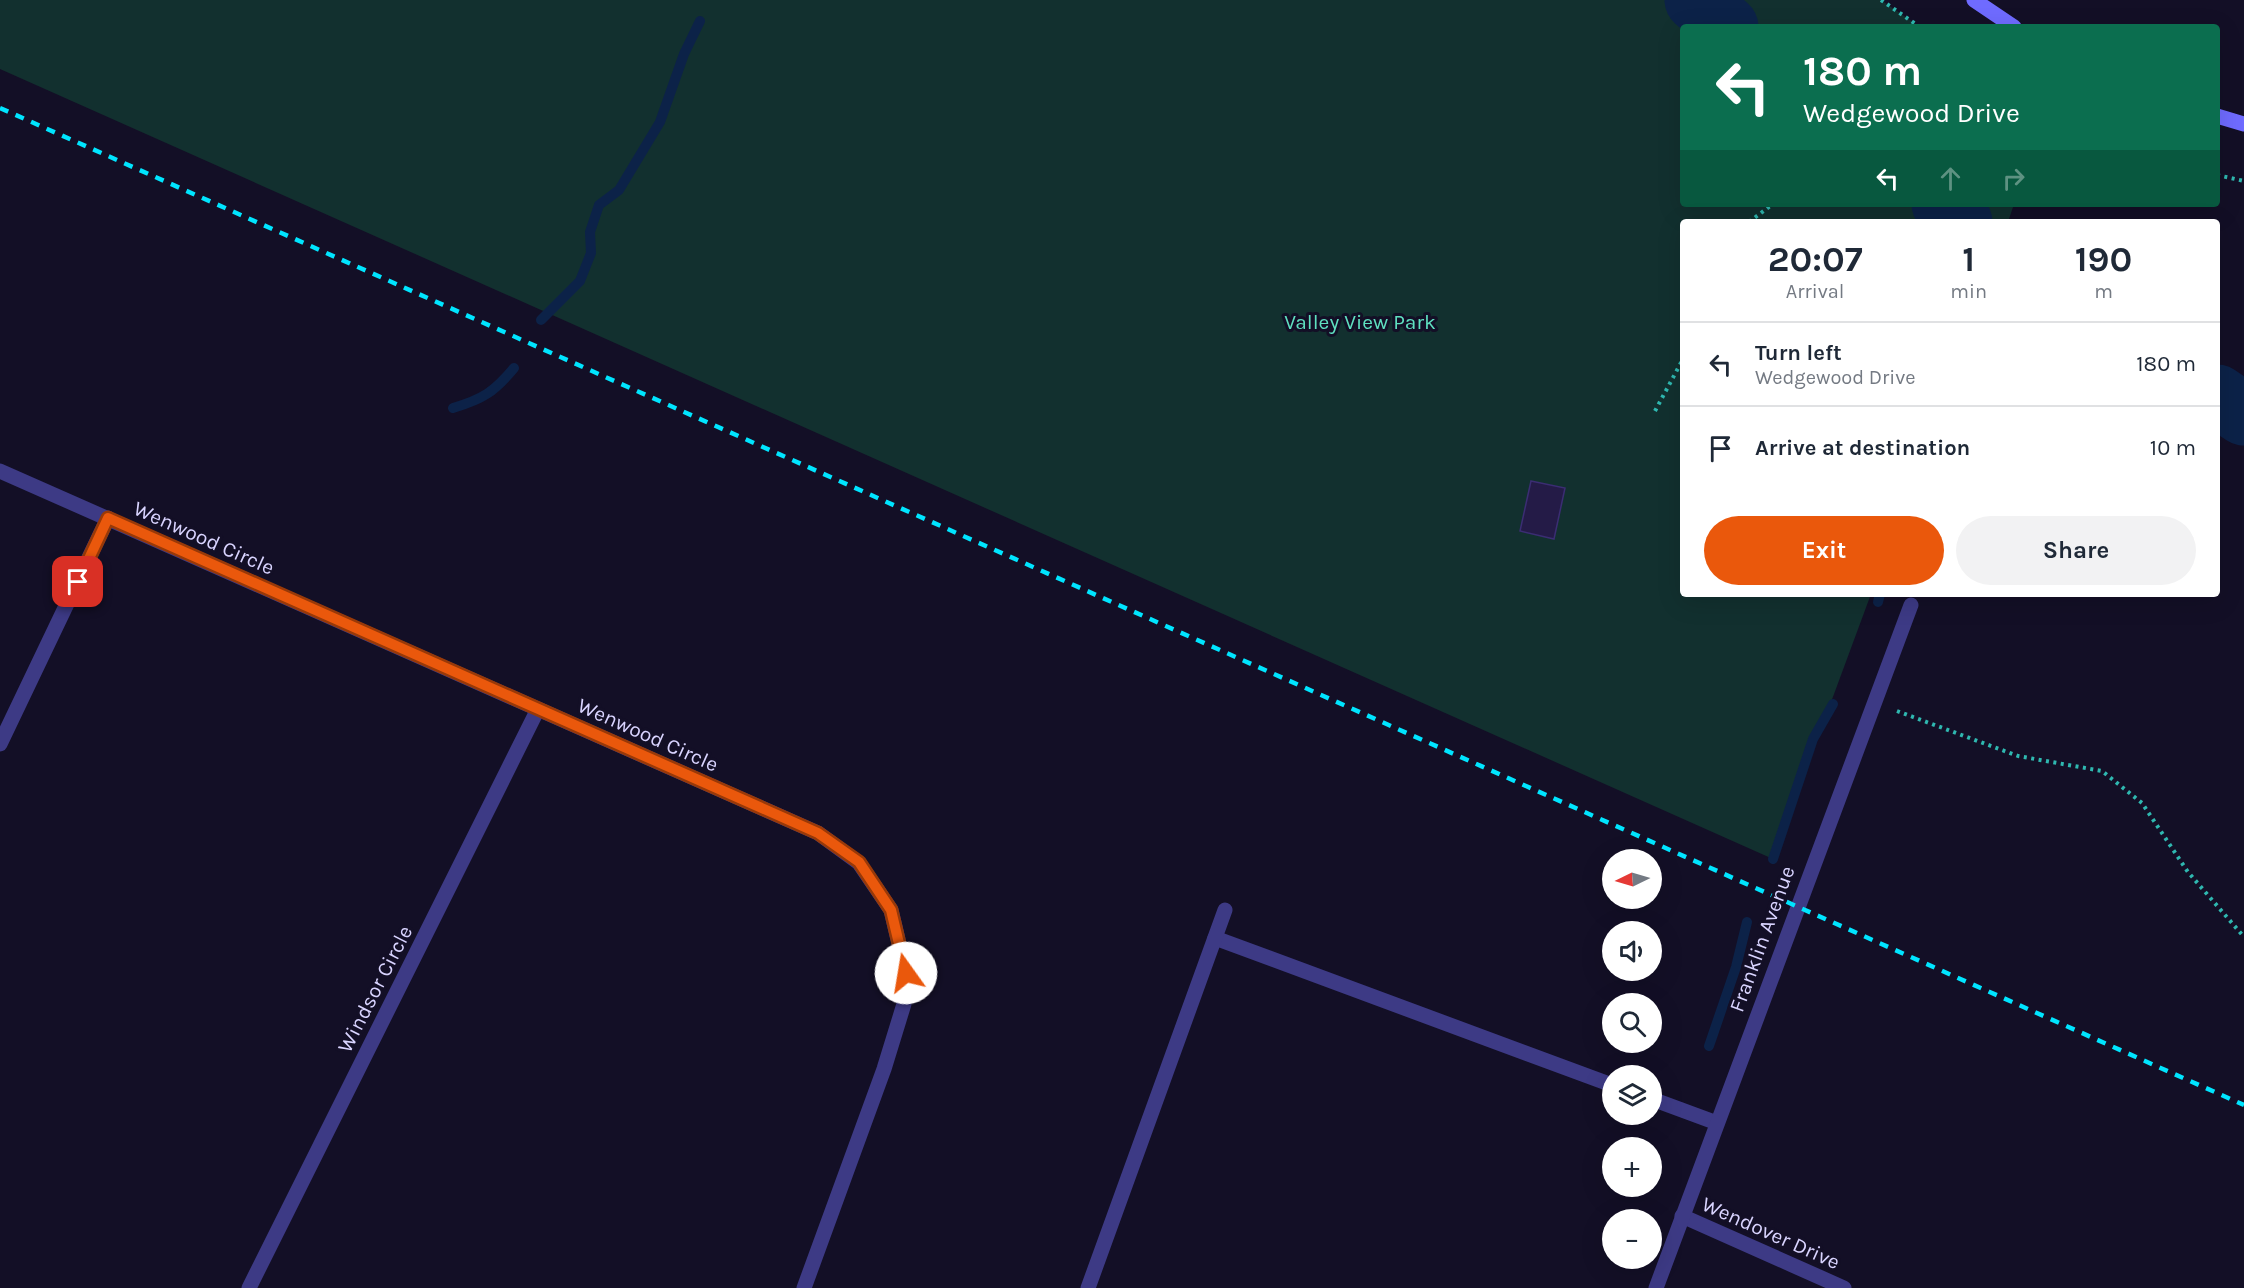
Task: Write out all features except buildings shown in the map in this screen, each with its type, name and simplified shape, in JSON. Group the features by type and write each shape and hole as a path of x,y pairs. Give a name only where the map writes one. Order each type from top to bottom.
{"main road":[{"path":"1974,0 2010,24"},
{"path":"2220,117 2244,124"}],"street":[{"name":"Wenwood Circle","path":"0,471 818,833 859,862 891,910 906,973 904,1004 884,1069 804,1288"},
{"path":"0,744 108,518"},
{"name":"Franklin Avenue","path":"1656,1288 1911,605"},
{"name":"Windsor Circle","path":"249,1288 538,709"},
{"path":"1088,1288 1225,910"},
{"path":"1215,938 1602,1080"},
{"path":"1662,1103 1717,1123"},
{"name":"Wendover Drive","path":"1682,1216 1844,1288"}],"path":[{"path":"1881,0 1916,24"},
{"path":"2220,176 2244,181"},
{"path":"1752,219 1768,207"},
{"path":"1656,411 1680,365"},
{"path":"1874,703 2018,756 2102,771 2142,803 2188,872 2244,938"}],"green space":[{"name":"Valley View Park","path":"0,0 1881,0 1916,24 1680,24 1680,207 2013,207 2009,219 1680,219 1680,597 1870,597 1773,859 0,69"}],"waterway":[{"path":"1696,0 1724,24"},
{"path":"541,320 580,281 591,253 590,232 599,205 619,190 660,122 684,54 700,21"},
{"path":"1946,207 1958,219"},
{"path":"453,408 487,394 514,368"},
{"path":"2220,398 2244,414"},
{"path":"1878,602 1879,597"},
{"path":"1773,859 1813,739 1833,704"},
{"path":"1709,1046 1736,967 1747,922"}],"railway":[{"path":"0,108 2244,1105"}],"route":[{"path":"78,582 108,518 818,833 859,862 891,910 906,973"}]}
